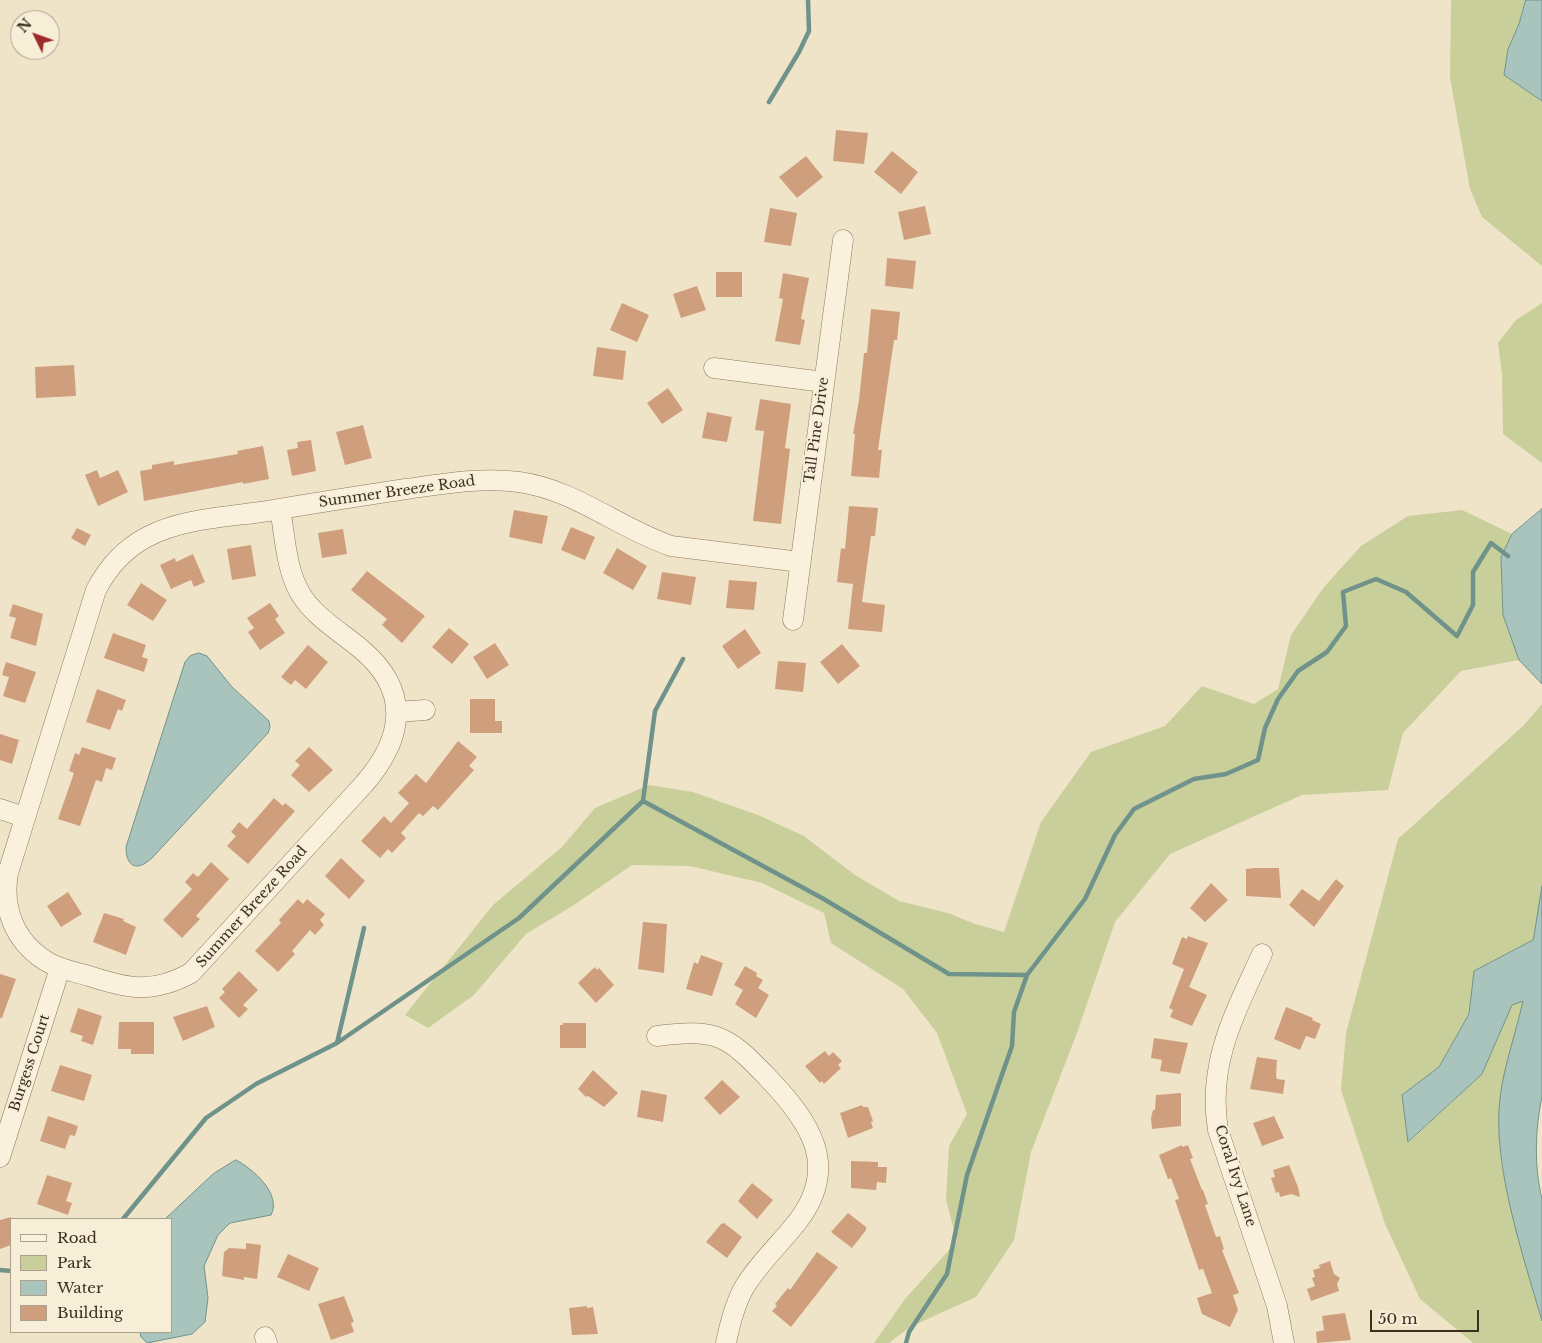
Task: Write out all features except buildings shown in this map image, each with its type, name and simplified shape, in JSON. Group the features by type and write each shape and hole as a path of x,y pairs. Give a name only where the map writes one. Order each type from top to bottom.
{"street":[{"name":"Tall Pine Drive","path":"793,620 843,240"},
{"path":"714,368 824,382"},
{"name":"Summer Breeze Road","path":"280,509 290,564 299,592 317,614 366,653 382,670 391,685 398,712 393,740 377,769 191,973 174,982 152,988 134,988 60,968 47,962 24,942 13,926 7,908 5,890 8,873 87,614 100,582 117,559 147,537 170,528 280,509 450,483 487,480 519,482 570,496 654,540 671,546 800,562"},
{"path":"398,712 425,710"},
{"path":"0,809 24,817"},
{"name":"Coral Ivy Lane","path":"1262,954 1222,1046 1217,1067 1215,1109 1221,1139 1277,1306 1284,1343"},
{"name":"Burgess Court","path":"0,1158 60,968"},
{"path":"657,1036 692,1033 728,1040 743,1052 786,1097 808,1127 817,1151 816,1188 798,1221 745,1286 734,1311 726,1343"}],"green space":[{"path":"1451,0 1526,0 1519,24 1508,49 1504,75 1542,101 1542,266 1482,217 1470,189 1450,78"},
{"path":"1542,303 1542,463 1503,434 1502,375 1498,343 1516,320"},
{"path":"1462,510 1512,534 1501,557 1503,615 1519,660 1461,671 1403,733 1388,790 1302,795 1170,854 1115,922 1077,1033 1031,1152 1014,1240 976,1297 910,1327 889,1343 874,1343 905,1299 957,1241 946,1200 949,1146 967,1114 937,1033 903,989 831,943 824,913 762,883 690,866 632,865 574,905 526,934 474,995 428,1028 405,1015 493,905 562,847 595,808 649,785 693,792 758,815 804,836 855,875 899,901 948,913 975,924 1004,932 1041,822 1091,752 1165,726 1202,686 1254,704 1278,689 1291,635 1324,587 1361,546 1408,516"},
{"path":"1542,704 1542,886 1533,940 1474,971 1469,1014 1439,1067 1402,1095 1409,1142 1482,1074 1512,1005 1523,1001 1500,1098 1501,1163 1524,1258 1542,1321 1542,1343 1473,1343 1420,1299 1385,1224 1341,1090 1346,1033 1398,839 1524,725"}],"water":[{"path":"1526,0 1542,0 1542,101 1504,75 1508,49 1519,24"},
{"path":"1542,509 1542,684 1519,660 1503,615 1501,557 1512,534"},
{"path":"199,653 207,656 232,687 269,721 270,727 268,733 152,858 142,865 133,865 128,859 126,847 185,662 190,656"},
{"path":"1542,886 1542,1097 1536,1148 1539,1187 1542,1199 1542,1321 1511,1210 1505,1181 1499,1124 1502,1086 1523,1001 1512,1005 1482,1074 1408,1142 1402,1095 1439,1067 1469,1014 1474,971 1533,940"},
{"path":"236,1160 243,1164 264,1183 269,1191 273,1199 271,1215 230,1223 218,1235 204,1266 208,1298 205,1322 192,1334 147,1343 141,1337 140,1333 172,1333 172,1218 166,1218 213,1174"}],"waterway":[{"path":"769,102 799,52 809,31 808,0"},
{"path":"643,801 822,898 949,974 1027,975 1085,899 1115,835 1134,809 1194,779 1226,774 1258,760 1265,728 1278,699 1298,671 1327,652 1346,626 1343,592 1376,579 1406,592 1457,636 1473,605 1473,572 1491,543 1508,556"},
{"path":"124,1218 206,1118 256,1084 337,1043 519,918 643,801 655,711 683,659"},
{"path":"337,1043 364,928"},
{"path":"906,1343 909,1332 947,1274 967,1175 1012,1046 1014,1012 1027,975"},
{"path":"0,1270 10,1271"}]}
